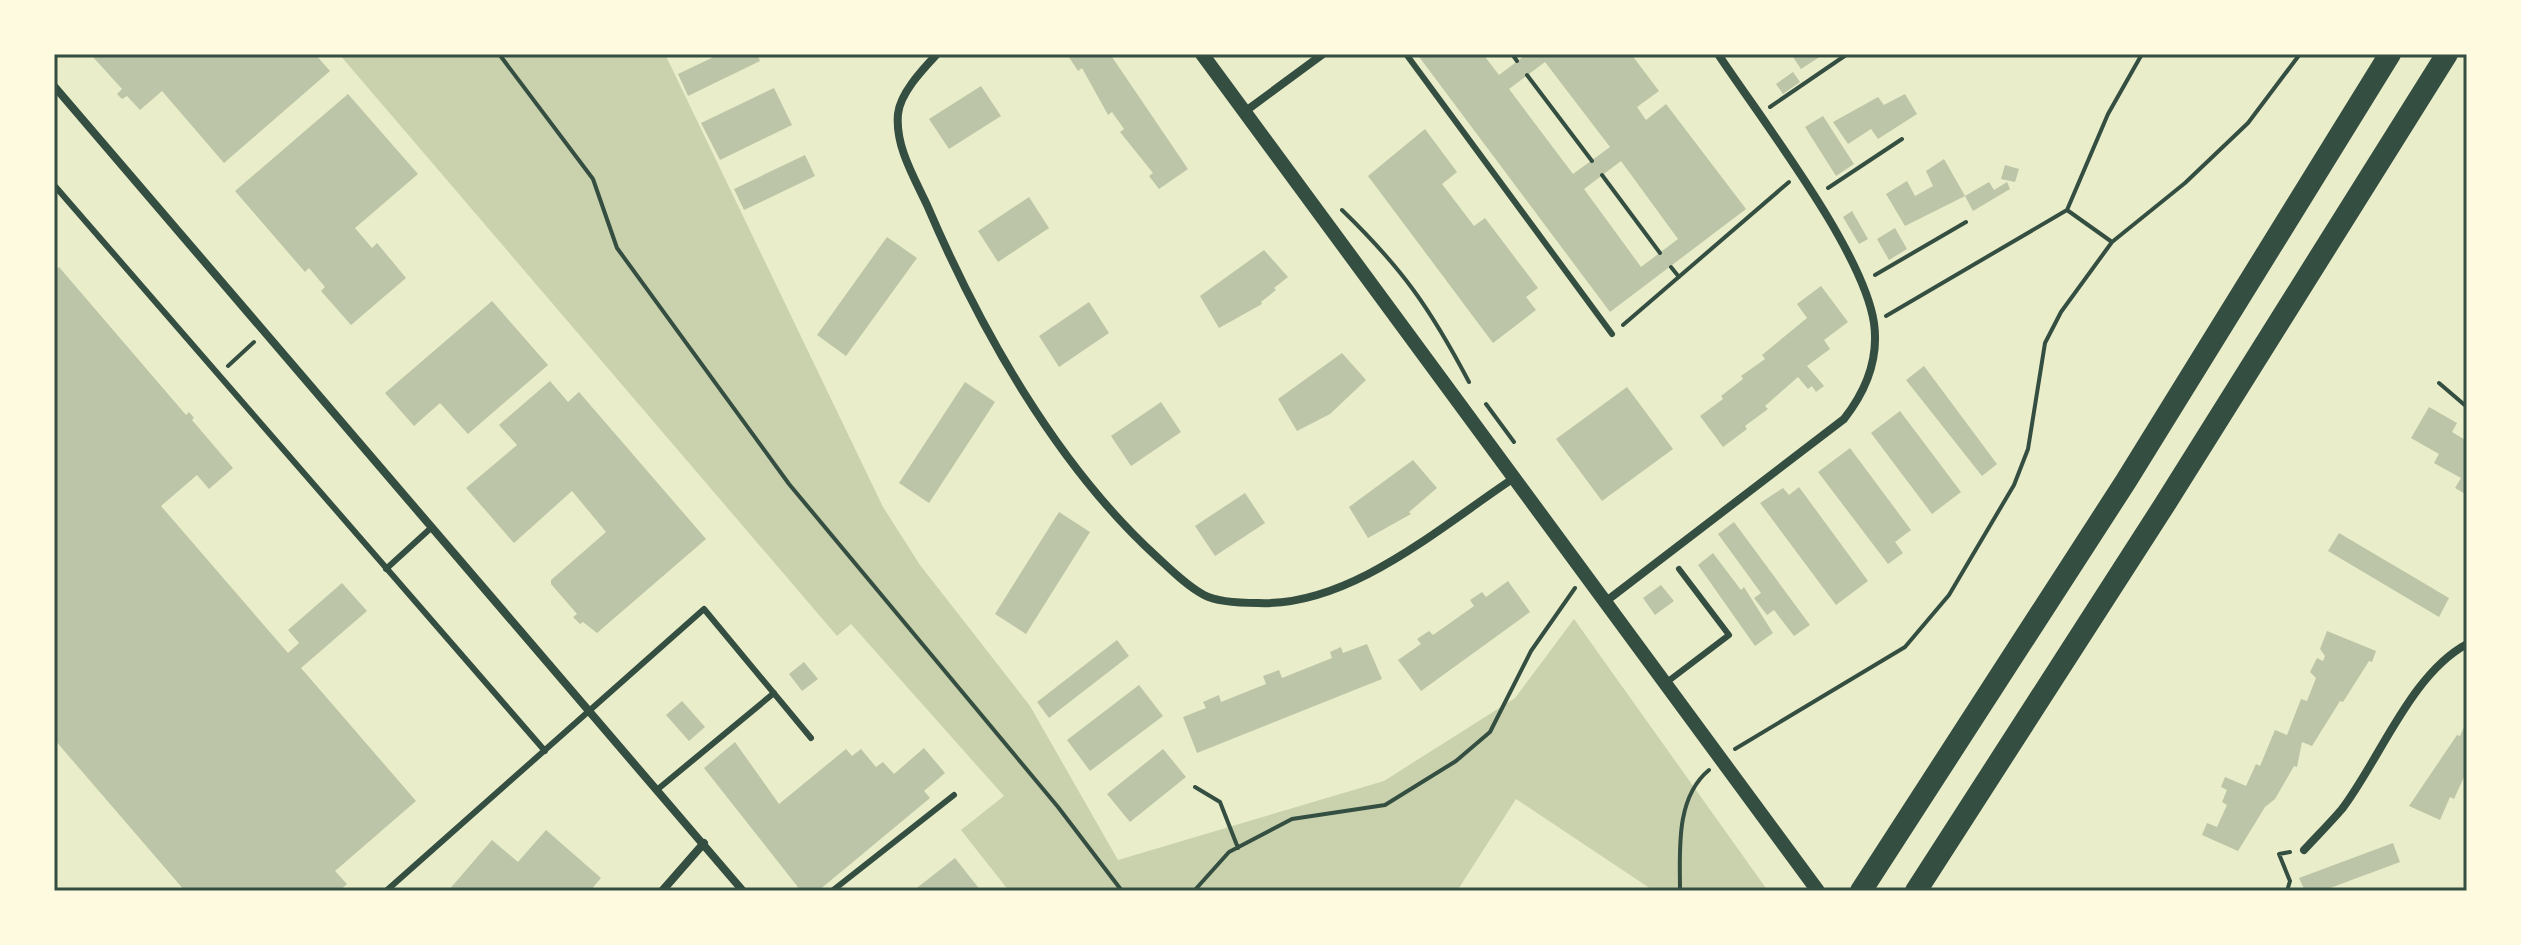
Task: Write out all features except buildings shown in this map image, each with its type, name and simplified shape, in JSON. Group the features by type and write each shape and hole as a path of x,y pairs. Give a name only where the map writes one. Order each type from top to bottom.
{"highway":[{"path":"1861,891 2126,481 2390,54"},
{"path":"1916,891 2447,54"}],"street":[{"path":"937,54 917,76 898,112 900,143 944,245 1022,387 1072,462 1131,532 1197,590 1206,596 1257,603 1313,598 1370,573 1514,478"},
{"path":"1202,54 1818,891"},
{"path":"1243,113 1323,54"},
{"path":"1605,602 1844,419 1859,401 1874,364 1874,323 1862,283 1813,198 1718,54"},
{"path":"54,86 743,891"},
{"path":"2304,850 2341,809 2427,678 2452,652 2467,644"},
{"path":"662,891 704,843"}],"lane":[{"path":"1406,54 1612,334"},
{"path":"54,185 545,751"},
{"path":"386,569 432,527"},
{"path":"1664,683 1729,635 1679,569"},
{"path":"386,891 704,609 811,738"},
{"path":"658,789 774,693"},
{"path":"832,891 954,795"}],"path":[{"path":"499,54 593,179 617,248 789,484 1058,807 1122,891"},
{"path":"1512,54 1517,61"},
{"path":"1874,323 2067,210 2108,114 2142,54"},
{"path":"1680,891 1683,817 1691,794 1705,773 1786,716 1847,685 1905,647 1949,595 2014,485 2028,449 2045,343 2061,312 2112,242 2185,183 2248,123 2300,54"},
{"path":"1759,115 1846,55"},
{"path":"1527,75 1592,161"},
{"path":"1813,198 1902,139"},
{"path":"1602,175 1660,253"},
{"path":"1612,334 1798,175"},
{"path":"2067,210 2112,242"},
{"path":"1862,283 1966,222"},
{"path":"1671,267 1680,278"},
{"path":"218,374 264,333"},
{"path":"2439,383 2467,407"},
{"path":"1194,891 1238,848 1292,819 1385,805 1456,761 1490,732 1531,651 1585,575"},
{"path":"1195,787 1220,802 1238,848"},
{"path":"2287,891 2290,881 2279,854 2304,850"}],"green space":[{"path":"339,54 665,54 883,507 920,565 1030,706 1118,860 1384,781 1515,698 1574,619 1768,891 1654,891 1516,799 1457,891 1009,891 961,830 1004,796 851,624 837,636"}]}
